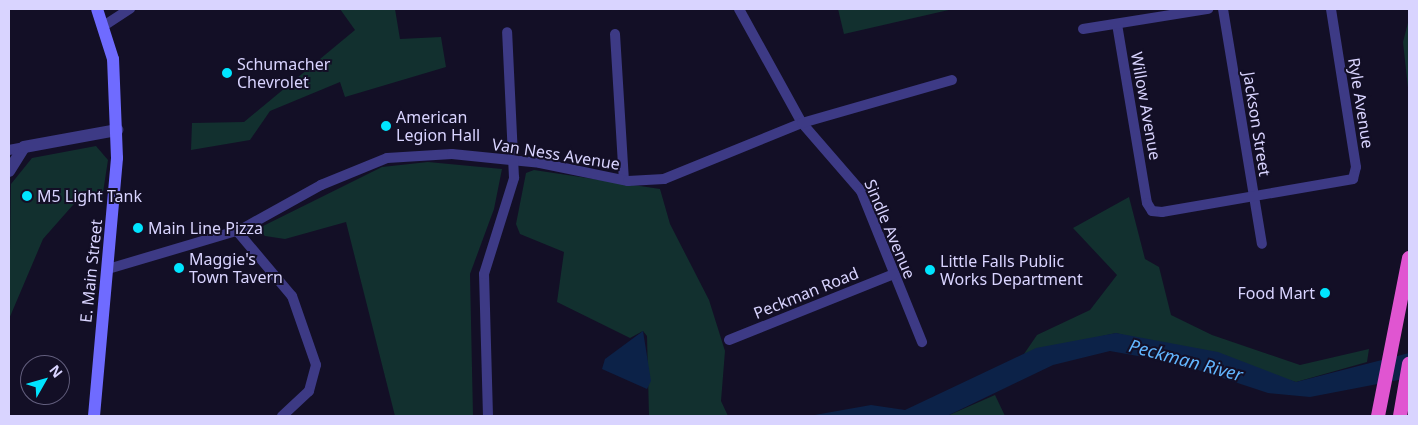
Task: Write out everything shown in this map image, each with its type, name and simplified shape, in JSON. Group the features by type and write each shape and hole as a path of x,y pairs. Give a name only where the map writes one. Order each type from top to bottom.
{"highway":[{"path":"1378,416 1390,343 1409,258"},
{"path":"1400,416 1409,364"}],"main road":[{"name":"E. Main Street","path":"94,416 108,269 117,130 113,59 105,24 97,9"}],"street":[{"path":"105,24 130,9"},
{"name":"Sindle Avenue","path":"739,9 802,123 856,183 922,342"},
{"path":"1083,29 1208,9"},
{"name":"Jackson Street","path":"1223,9 1262,244"},
{"name":"Ryle Avenue","path":"1254,198 1350,181 1356,167 1331,9"},
{"name":"Willow Avenue","path":"1117,24 1148,206 1158,212 1254,198"},
{"path":"488,416 484,274 506,214 514,160 507,32"},
{"path":"615,34 624,180"},
{"name":"Van Ness Avenue","path":"108,269 237,231 321,185 386,158 428,153 514,160 624,180 670,177 802,123 952,80"},
{"path":"9,150 117,130"},
{"path":"9,171 24,147"},
{"path":"237,231 292,296 316,365 309,391 282,416"},
{"name":"Peckman Road","path":"729,340 894,274"}],"green space":[{"path":"340,9 395,9 400,39 441,37 446,67 345,97 340,82 270,111 250,140 191,150 192,123 244,122 355,30"},
{"path":"838,9 953,9 844,34"},
{"path":"1409,19 1409,97 1403,42"},
{"path":"96,146 108,160 102,199 80,197 43,239 9,319 11,184 32,158"},
{"path":"428,162 502,169 494,209 470,274 473,416 395,416 346,222 285,239 265,236 257,229 382,167"},
{"path":"534,170 660,189 670,224 709,300 725,351 721,401 728,416 649,416 647,336 643,331 630,338 557,302 564,252 520,234 516,224 526,173"},
{"path":"1129,197 1145,259 1159,267 1171,315 1212,335 1300,365 1369,349 1367,362 1296,382 1116,333 1024,354 1037,335 1090,310 1117,275 1073,228"},
{"path":"995,395 1005,416 947,416"}],"water":[{"path":"643,331 651,381 647,389 602,369 605,359"},
{"name":"Peckman River","path":"1116,333 1218,352 1296,382 1409,353 1409,378 1310,397 1268,393 1177,363 1110,351 1053,365 947,416 809,416 871,405 905,410 1036,348"}],"place":[{"name":"Schumacher Chevrolet","path":"227,73"},
{"name":"American Legion Hall","path":"386,126"},
{"name":"M5 Light Tank","path":"27,196"},
{"name":"Main Line Pizza","path":"138,228"},
{"name":"Maggie's Town Tavern","path":"179,268"},
{"name":"Little Falls Public Works Department","path":"930,270"},
{"name":"Food Mart","path":"1325,293"}]}
